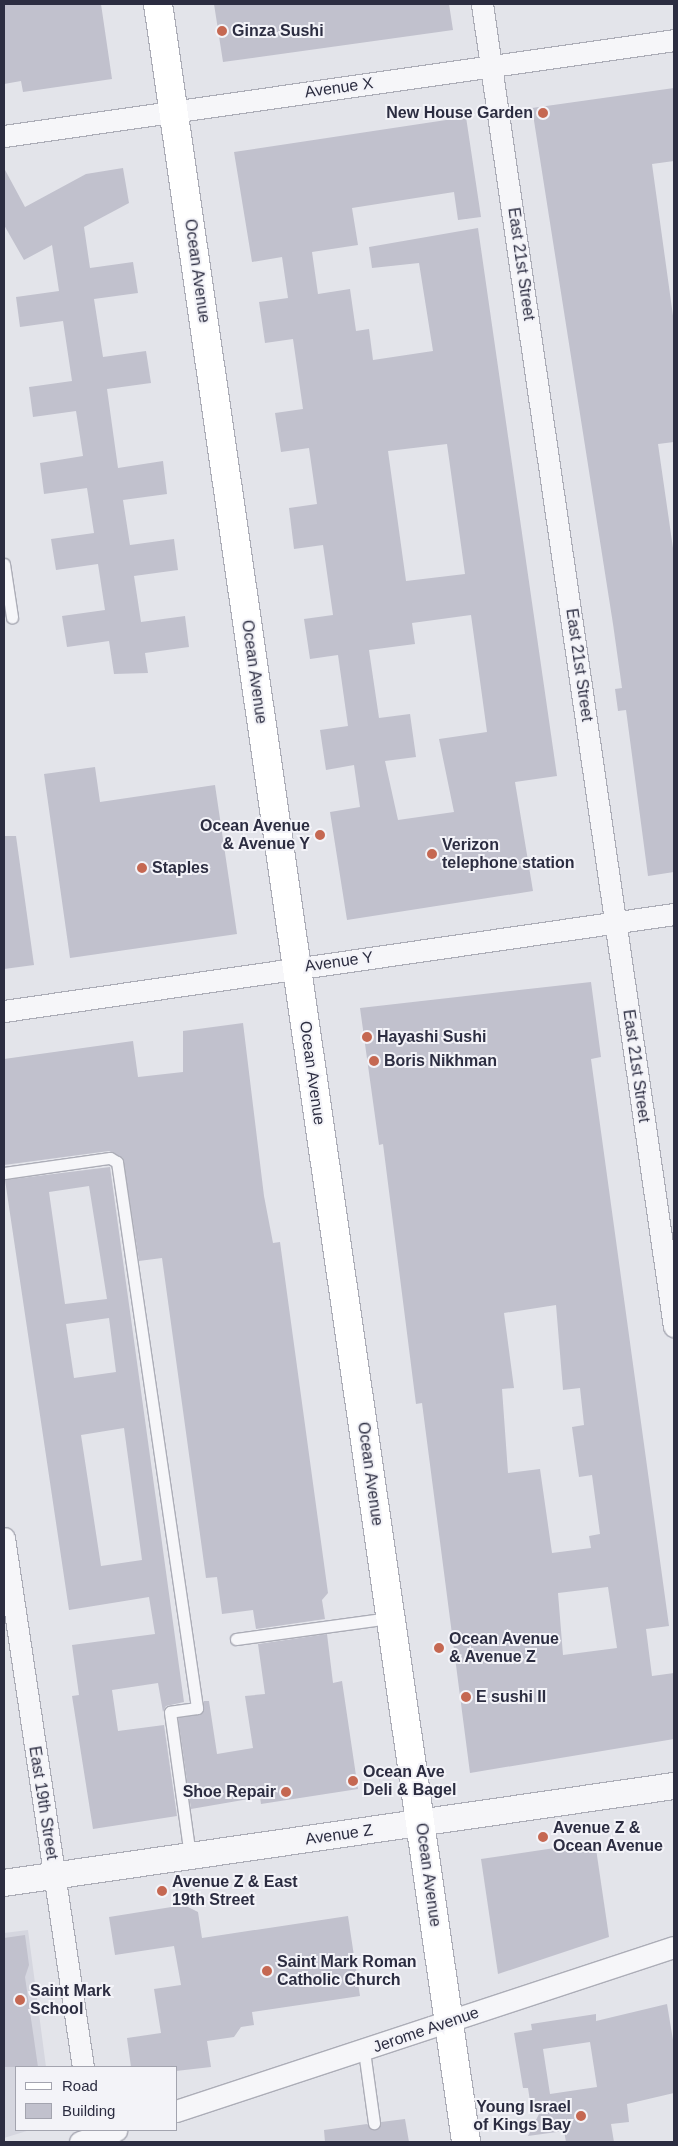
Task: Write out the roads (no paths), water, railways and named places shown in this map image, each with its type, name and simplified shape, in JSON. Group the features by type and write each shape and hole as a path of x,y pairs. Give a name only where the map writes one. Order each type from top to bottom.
{"main road":[{"name":"Ocean Avenue","path":"158,4 466,2142"}],"street":[{"name":"East 21st Street","path":"482,4 674,1326"},
{"name":"Avenue X","path":"4,136 674,40"},
{"name":"Avenue Y","path":"4,1011 674,914"},
{"name":"East 19th Street","path":"4,1538 83,2066"},
{"name":"Avenue Z","path":"4,1883 674,1786"},
{"name":"Jerome Avenue","path":"178,2110 364,2051 674,1947"},
{"path":"90,2138 113,2131"}],"lane":[{"path":"4,564 12,617"},
{"path":"4,1173 110,1158 116,1162 197,1708 170,1712 190,1857"},
{"path":"236,1639 390,1618"},
{"path":"364,2051 374,2123"}],"place":[{"name":"Ginza Sushi","path":"222,31"},
{"name":"New House Garden","path":"543,113"},
{"name":"Ocean Avenue & Avenue Y","path":"320,835"},
{"name":"Verizon telephone station","path":"432,854"},
{"name":"Staples","path":"142,868"},
{"name":"Hayashi Sushi","path":"367,1037"},
{"name":"Boris Nikhman","path":"374,1061"},
{"name":"Ocean Avenue & Avenue Z","path":"439,1648"},
{"name":"E sushi II","path":"466,1697"},
{"name":"Ocean Ave Deli & Bagel","path":"353,1781"},
{"name":"Shoe Repair","path":"286,1792"},
{"name":"Avenue Z & Ocean Avenue","path":"543,1837"},
{"name":"Avenue Z & East 19th Street","path":"162,1891"},
{"name":"Saint Mark Roman Catholic Church","path":"267,1971"},
{"name":"Saint Mark School","path":"20,2000"},
{"name":"Young Israel of Kings Bay","path":"581,2116"}]}
